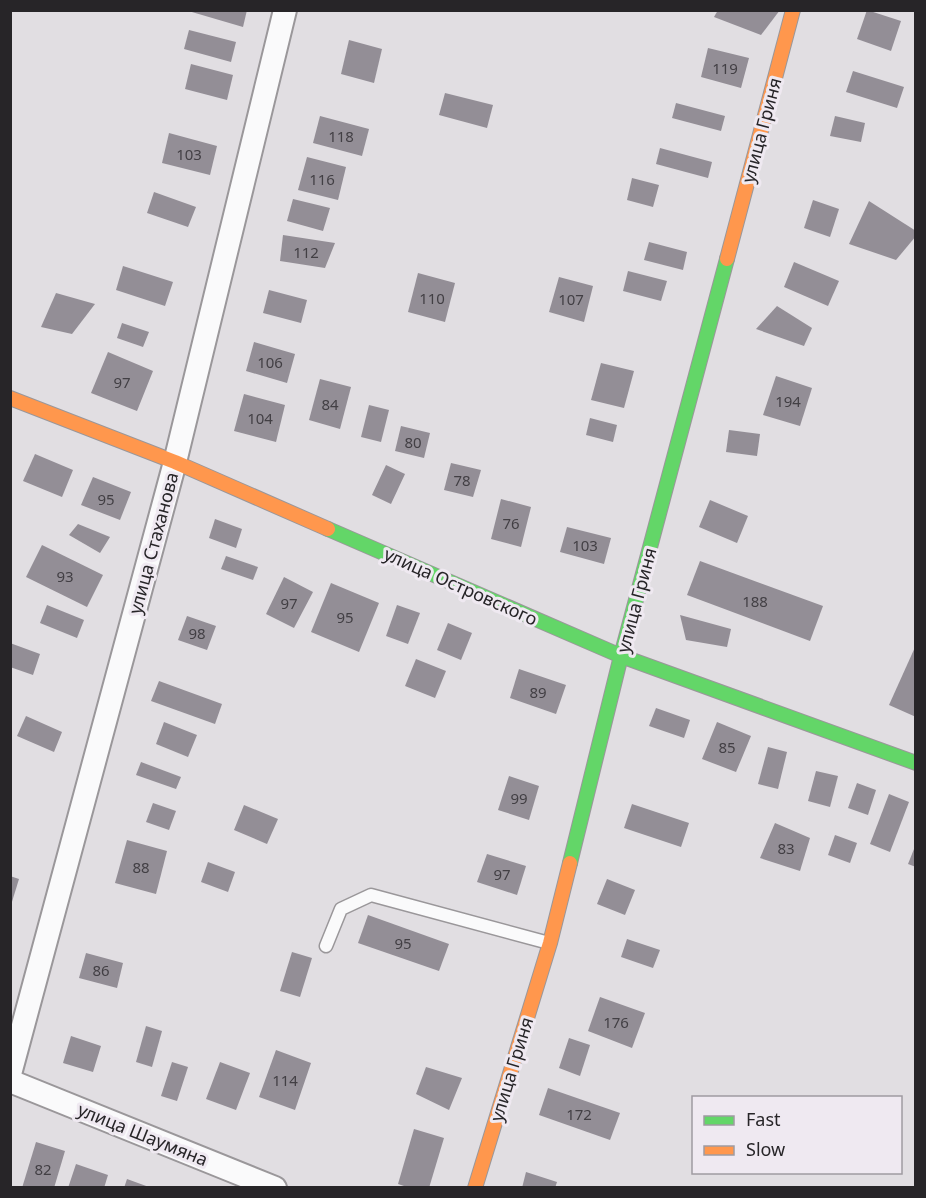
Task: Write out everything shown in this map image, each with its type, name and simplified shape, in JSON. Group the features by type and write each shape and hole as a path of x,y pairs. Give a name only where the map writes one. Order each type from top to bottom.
{"street":[{"name":"улица Стаханова","path":"10,1074 175,462 285,10"},
{"name":"улица Гриня","path":"475,1188 550,943 621,656 793,10"},
{"name":"улица Островского","path":"10,398 175,462 621,656 915,763"},
{"name":"улица Шаумяна","path":"10,1081 275,1188"}],"lane":[{"path":"326,946 341,909 371,895 550,943"}],"building":[{"path":"185,10 247,10 243,27"},
{"path":"718,10 780,10 761,35 714,17"},
{"path":"867,10 901,21 891,51 857,39"},
{"path":"189,30 236,42 231,62 184,49"},
{"path":"349,40 382,49 374,83 341,74"},
{"path":"708,48 749,58 741,88 701,77"},
{"path":"191,64 233,75 227,100 185,89"},
{"path":"853,71 904,87 897,108 846,92"},
{"path":"445,93 493,105 487,128 439,115"},
{"path":"676,103 725,116 721,131 672,118"},
{"path":"320,116 369,129 362,156 313,143"},
{"path":"835,116 865,123 861,142 830,136"},
{"path":"169,133 217,146 210,175 162,163"},
{"path":"660,148 712,162 708,178 656,164"},
{"path":"307,157 346,167 338,200 298,190"},
{"path":"632,178 659,185 653,207 627,200"},
{"path":"154,192 196,207 188,227 147,213"},
{"path":"293,199 330,208 323,231 287,221"},
{"path":"813,200 839,209 830,237 804,228"},
{"path":"869,201 916,231 916,236 896,260 849,244"},
{"path":"283,235 335,243 325,268 280,261"},
{"path":"649,242 687,252 683,270 644,260"},
{"path":"794,262 839,281 828,306 784,287"},
{"path":"123,266 173,282 165,306 116,290"},
{"path":"628,271 667,281 661,301 623,291"},
{"path":"418,273 455,283 445,322 408,312"},
{"path":"559,277 593,286 584,322 549,312"},
{"path":"269,290 307,300 301,323 263,313"},
{"path":"56,293 95,304 72,334 41,327"},
{"path":"777,306 812,328 804,346 756,329"},
{"path":"122,323 149,332 143,347 117,338"},
{"path":"254,342 295,354 287,383 246,371"},
{"path":"108,352 153,371 137,411 91,393"},
{"path":"601,363 634,371 624,408 591,400"},
{"path":"776,376 812,388 800,426 763,415"},
{"path":"320,379 351,387 340,429 309,420"},
{"path":"244,394 285,405 276,442 234,431"},
{"path":"369,405 389,410 381,442 361,437"},
{"path":"590,418 617,425 613,442 586,435"},
{"path":"401,426 430,433 424,458 395,451"},
{"path":"729,430 760,434 757,456 726,452"},
{"path":"35,454 73,470 62,497 23,481"},
{"path":"451,463 481,470 473,497 444,490"},
{"path":"386,465 405,474 391,504 372,495"},
{"path":"93,477 131,492 120,520 81,505"},
{"path":"501,499 531,507 521,547 491,539"},
{"path":"710,500 748,516 737,543 699,527"},
{"path":"215,519 242,529 236,548 209,538"},
{"path":"78,524 110,537 100,553 69,535"},
{"path":"567,527 611,538 604,564 560,552"},
{"path":"42,545 103,575 87,607 26,577"},
{"path":"226,556 258,567 253,580 221,569"},
{"path":"700,561 823,606 810,641 687,595"},
{"path":"284,577 313,592 294,628 266,614"},
{"path":"331,583 379,603 359,652 311,632"},
{"path":"47,605 84,620 77,638 40,623"},
{"path":"397,605 420,613 408,644 386,636"},
{"path":"680,615 731,629 727,647 686,640"},
{"path":"187,616 216,626 207,650 178,640"},
{"path":"448,623 472,633 461,660 437,650"},
{"path":"10,643 40,654 33,675 10,667"},
{"path":"916,645 916,717 889,705"},
{"path":"416,659 446,671 435,698 405,686"},
{"path":"519,669 566,685 556,714 510,698"},
{"path":"159,681 222,704 215,724 151,701"},
{"path":"656,708 690,720 684,738 649,726"},
{"path":"26,716 62,732 54,752 17,736"},
{"path":"164,722 197,735 188,757 156,744"},
{"path":"717,722 751,736 736,772 702,759"},
{"path":"768,747 787,752 778,789 758,784"},
{"path":"141,762 181,777 176,789 136,775"},
{"path":"816,771 838,776 830,807 808,801"},
{"path":"509,776 539,786 529,820 498,810"},
{"path":"857,783 876,790 868,815 848,808"},
{"path":"889,794 909,802 890,852 870,844"},
{"path":"153,803 176,811 169,830 146,822"},
{"path":"632,804 689,823 681,847 624,828"},
{"path":"244,805 278,819 267,844 234,830"},
{"path":"775,823 810,838 800,871 760,858"},
{"path":"835,835 857,843 850,863 828,855"},
{"path":"127,840 167,851 156,894 115,883"},
{"path":"916,844 916,867 908,864"},
{"path":"487,854 526,866 517,895 477,882"},
{"path":"208,862 235,872 228,892 201,882"},
{"path":"10,876 19,879 11,905 10,905"},
{"path":"607,879 635,890 625,915 597,904"},
{"path":"368,915 449,944 439,971 358,943"},
{"path":"627,939 660,950 653,968 621,957"},
{"path":"292,952 312,958 300,997 280,991"},
{"path":"86,953 123,963 117,988 79,978"},
{"path":"600,997 645,1013 632,1048 588,1031"},
{"path":"146,1026 162,1031 152,1067 136,1062"},
{"path":"71,1036 101,1046 93,1072 63,1063"},
{"path":"569,1038 590,1045 580,1076 559,1068"},
{"path":"276,1050 311,1063 295,1110 259,1097"},
{"path":"172,1062 188,1067 177,1101 161,1096"},
{"path":"220,1062 250,1073 236,1110 206,1099"},
{"path":"426,1067 462,1078 449,1110 416,1094"},
{"path":"548,1088 620,1113 610,1140 539,1115"},
{"path":"414,1129 444,1138 429,1188 410,1188 398,1184"},
{"path":"36,1142 65,1151 54,1188 22,1188"},
{"path":"76,1164 108,1175 104,1188 68,1188"},
{"path":"526,1172 557,1182 555,1188 522,1188"},
{"path":"127,1179 149,1187 149,1188 124,1188"}],"traffic: fast":[{"path":"570,863 621,656 727,259"},
{"path":"328,529 621,656 916,763"}],"traffic: slow":[{"path":"727,259 793,10"},
{"path":"10,398 175,462 328,529"},
{"path":"475,1188 550,943 570,863"}]}
